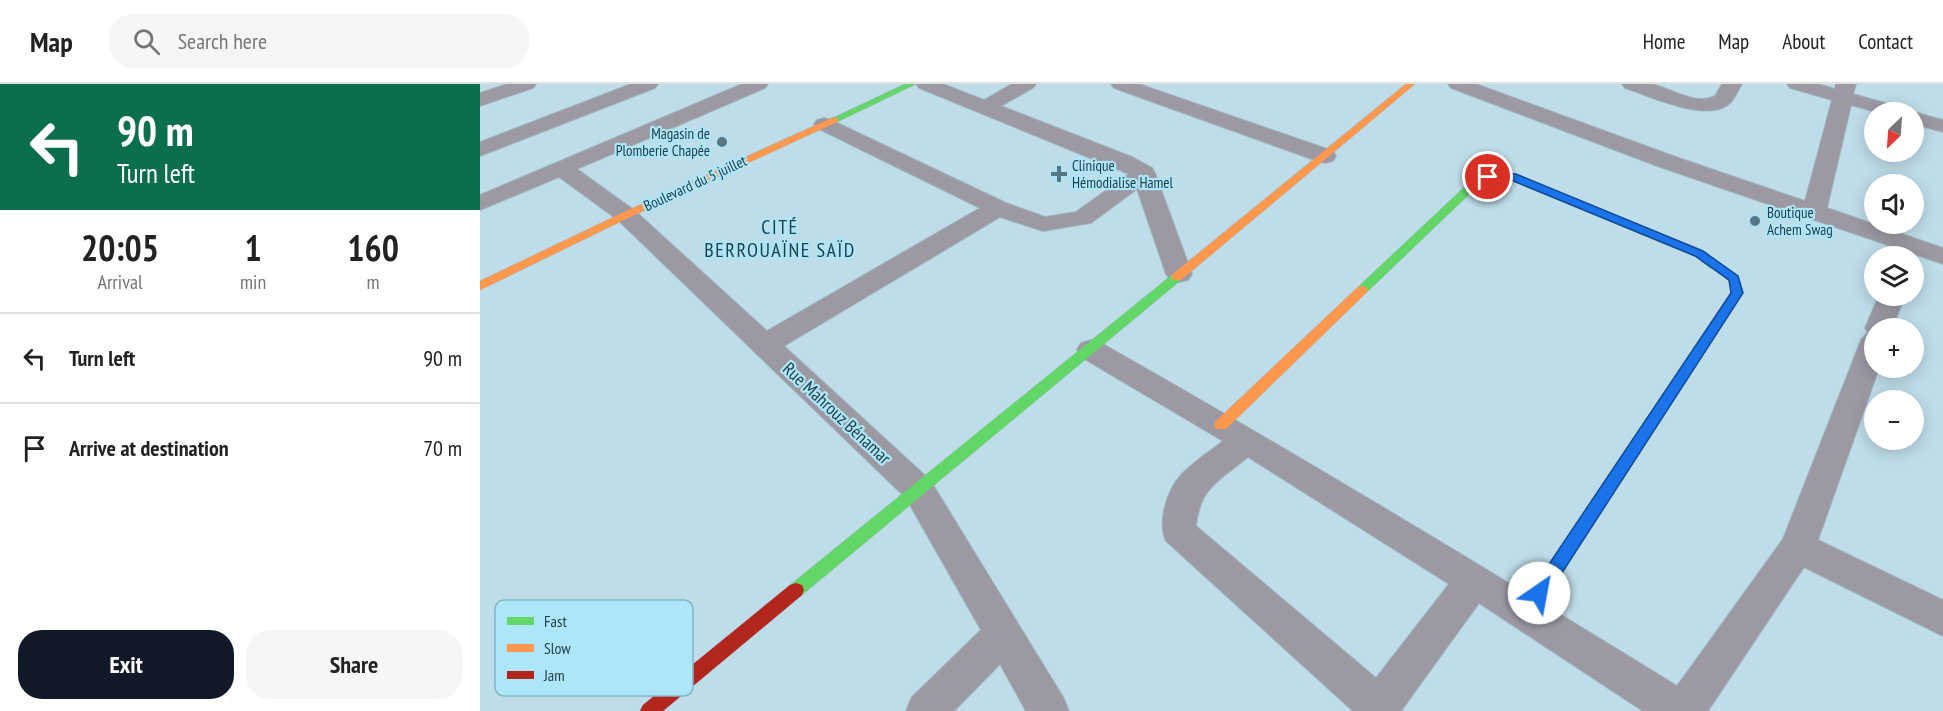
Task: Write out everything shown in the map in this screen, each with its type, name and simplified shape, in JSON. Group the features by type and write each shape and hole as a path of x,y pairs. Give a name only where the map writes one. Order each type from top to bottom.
{"street":[{"path":"480,100 526,84"},
{"path":"480,150 615,89 648,84"},
{"path":"480,203 758,84"},
{"name":"Boulevard du 5 juillet","path":"480,286 626,215 912,84"},
{"path":"926,84 987,106 1124,162 1144,173 1179,274"},
{"path":"987,106 1026,84"},
{"path":"1121,84 1325,156"},
{"path":"693,675 1091,350 1179,274 1411,84"},
{"path":"1458,84 1814,213 1896,246"},
{"path":"1503,101 1521,84"},
{"path":"1632,84 1694,104 1711,105 1722,100 1732,84"},
{"path":"1797,84 1845,91 1872,102"},
{"path":"1814,213 1845,91"},
{"path":"1924,121 1943,126"},
{"path":"824,124 998,208 1043,224 1083,218 1144,173"},
{"name":"Rue Mahrouz Bénamar","path":"562,169 626,215 918,489 1049,711"},
{"path":"1474,580 1377,709 1178,531 1181,508 1192,485 1233,433 1477,181 1488,177 1512,177 1699,254 1734,279 1737,293 1526,613"},
{"path":"765,345 998,208"},
{"path":"1924,253 1943,256"},
{"path":"1091,350 1233,433 1474,580 1679,711"},
{"path":"1684,711 1798,547 1864,370"},
{"path":"1798,547 1943,619"},
{"path":"926,711 1003,634"},
{"path":"649,711 667,696"}],"traffic: fast":[{"path":"834,120 912,84"},
{"path":"1362,290 1477,181 1488,176 1512,177 1699,254 1714,265"},
{"path":"796,590 1177,277"},
{"path":"1526,613 1597,505"}],"traffic: slow":[{"path":"1177,277 1411,84"},
{"path":"480,286 626,215 834,120"},
{"path":"1221,425 1362,290"}],"traffic: jam":[{"path":"1597,505 1737,293 1734,279 1714,265"},
{"path":"693,675 796,590"},
{"path":"649,711 667,696"}],"place":[{"name":"Magasin de Plomberie Chapée","path":"722,142"},
{"name":"Clinique Hémodialise Hamel","path":"1059,174"},
{"name":"Boutique Achem Swag","path":"1755,221"}],"district":[{"name":"CITÉ BERROUAÏNE SAÏD","path":"780,238"}],"route":[{"path":"1488,177 1512,177 1699,254 1724,269 1734,279 1737,293 1539,593"}]}
